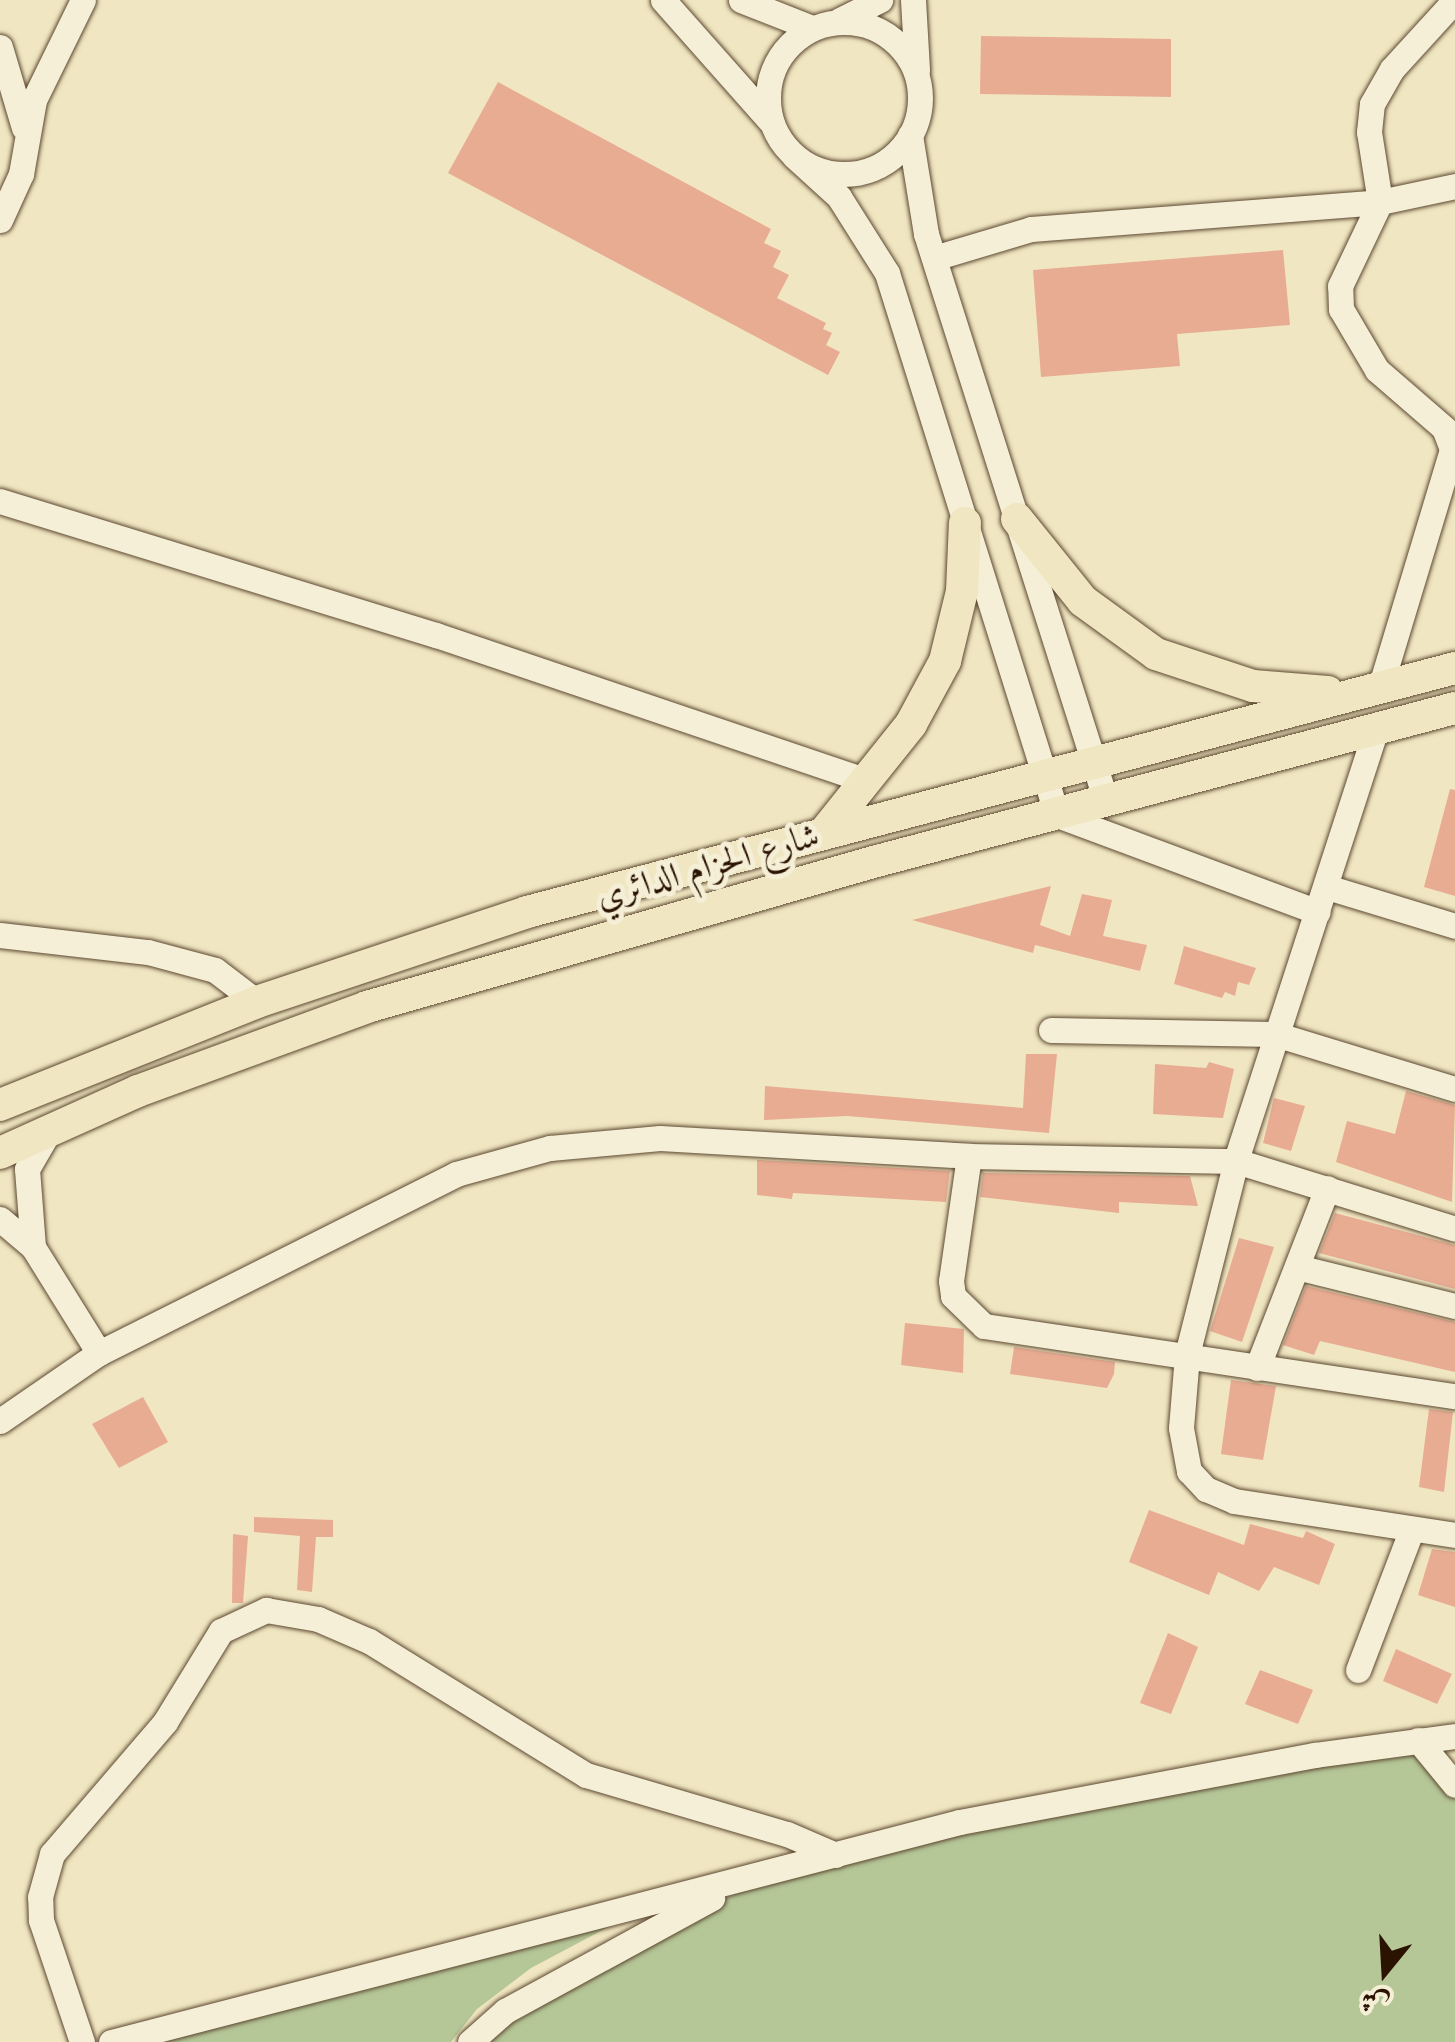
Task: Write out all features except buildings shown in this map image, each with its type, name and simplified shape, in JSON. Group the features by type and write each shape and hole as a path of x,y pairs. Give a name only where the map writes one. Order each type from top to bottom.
{"main road":[{"path":"1017,518 1083,600 1156,654 1253,686 1374,689"},
{"path":"823,834 862,779 910,724 945,661 962,591 965,523"},
{"name":"شارع الحزام الدائري","path":"0,1105 257,1002 527,912 1455,668"},
{"name":"شارع الحزام الدائري","path":"0,1152 367,1006 1455,708"}],"street":[{"path":"0,220 27,146 38,90 83,0"},
{"path":"663,0 772,125 794,156 839,197 886,273 1057,815 1318,912"},
{"path":"741,0 821,26 885,34 918,80"},
{"path":"772,125 767,102 774,69 792,41 880,0"},
{"path":"914,0 918,80 910,135 919,210 1106,801"},
{"path":"1374,689 1452,449 1444,428 1377,370 1341,309 1340,286 1380,202 1369,132 1372,104 1392,69 1454,0"},
{"path":"0,47 15,82 27,146"},
{"path":"794,156 824,170 857,173 888,159 910,135"},
{"path":"934,258 1031,230 1380,202 1455,186"},
{"path":"0,501 436,636 862,779"},
{"path":"1376,728 1236,1161 1187,1355 1180,1428 1189,1471 1206,1489 1234,1500 1455,1535"},
{"path":"1327,886 1455,926"},
{"path":"0,935 165,956 215,970 257,1002"},
{"path":"1051,1030 1275,1034 1455,1090"},
{"path":"33,1247 27,1170 49,1131"},
{"path":"0,1420 99,1352 456,1174 550,1148 660,1138 969,1156 1236,1161 1455,1229"},
{"path":"969,1156 951,1281 964,1311 997,1330 1455,1396"},
{"path":"1257,1368 1326,1188"},
{"path":"0,1218 33,1247 99,1352"},
{"path":"1296,1266 1455,1306"},
{"path":"1358,1670 1411,1531"},
{"path":"82,2042 41,1920 40,1897 52,1854 165,1722 220,1631 266,1610 318,1620 370,1640 586,1775 787,1834 836,1855"},
{"path":"111,2042 960,1822 1455,1736"},
{"path":"1418,1740 1455,1785"},
{"path":"470,2042 505,2011 742,1881"}],"green space":[{"path":"1396,1739 1455,1780 1455,2042 478,2042 555,1978 826,1851"},
{"path":"680,1889 531,1968 477,2009 451,2042 96,2042"}]}
